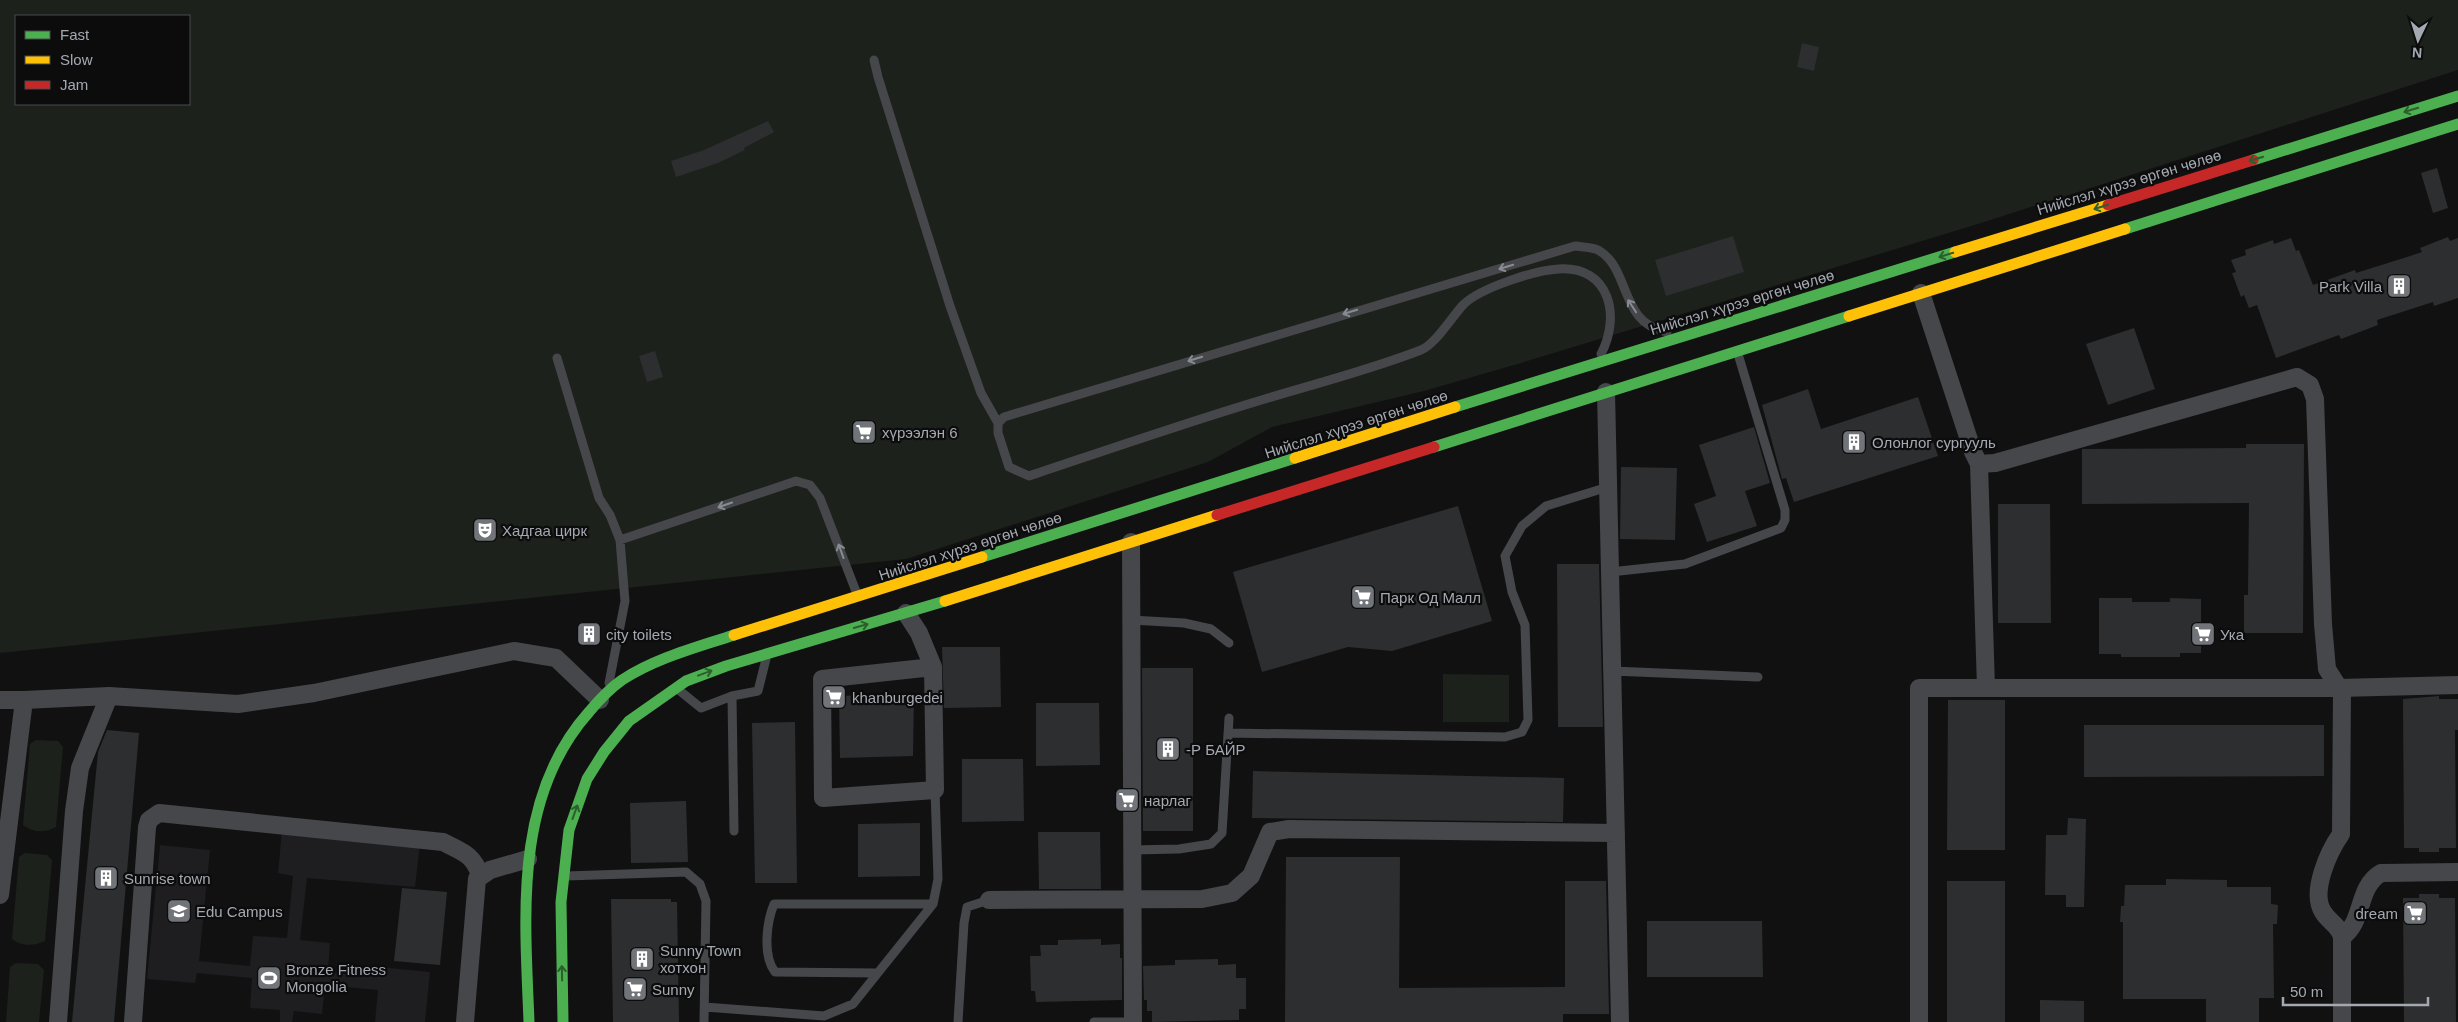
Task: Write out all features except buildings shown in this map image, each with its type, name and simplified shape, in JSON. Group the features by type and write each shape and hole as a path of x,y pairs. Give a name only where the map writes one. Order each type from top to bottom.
{"main road":[{"name":"Нийслэл хүрээ өргөн чөлөө","path":"563,1022 561,902 569,830 587,779 604,752 629,721 686,680 768,653 906,613 1131,542 1157,525 1606,392 1737,351 1877,292 2458,96"},
{"name":"Нийслэл хүрээ өргөн чөлөө","path":"529,1022 526,905 528,859 530,838 539,795 555,758 577,725 604,695 633,674 662,658 1687,335 1877,292 1921,293 2458,124"},
{"path":"1150,504 1157,525"}],"street":[{"path":"1921,293 1979,464 1986,688"},
{"path":"1979,464 1996,463 2297,377 2310,385 2315,399 2323,624 2327,669 2340,688 2341,834 2329,852 2320,887 2321,906 2324,913 2337,925 2342,937 2342,1022"},
{"path":"1606,392 1620,1022"},
{"path":"1131,542 1133,1022"},
{"path":"906,613 920,633 933,667 934,790 823,798 822,679 933,667"},
{"path":"0,700 109,696 238,704 314,693 514,651 556,658 604,695"},
{"path":"1919,1022 1919,688 2340,688 2458,685"},
{"path":"58,1022 74,811 80,768 109,696"},
{"path":"0,895 24,700"},
{"path":"133,1022 146,827 149,820 159,813 443,842 468,854 476,862 480,875"},
{"path":"989,900 1202,899 1232,893 1251,876 1270,832 1289,829 1616,834"},
{"path":"465,1022 474,889 480,875 490,870 528,859"},
{"path":"2342,937 2355,923 2362,898 2371,880 2381,873 2458,872"}],"lane":[{"path":"874,60 950,306 981,393 998,423 998,433 1009,467 1029,476 1240,406 1424,349 1464,304 1478,292 1557,269 1578,269 1595,278 1607,298 1612,313 1609,339 1596,363"},
{"path":"998,423 1004,417 1013,414 1575,246 1597,249 1615,264 1626,296 1639,316 1658,330 1687,335"},
{"path":"1610,572 1685,564 1781,528 1785,520 1785,510 1737,351"},
{"path":"557,358 599,498 610,515 620,540 625,601 604,695"},
{"path":"620,540 796,481 810,485 820,498 858,597"},
{"path":"1228,733 1504,737 1522,732 1528,720 1525,625 1512,592 1505,556 1522,526 1546,506 1608,487"},
{"path":"1131,620 1184,623 1211,629 1229,643"},
{"path":"676,687 701,708 732,696 758,691 768,653"},
{"path":"1612,672 1758,676"},
{"path":"732,696 734,832"},
{"path":"1131,850 1179,849 1211,844 1222,833 1229,718"},
{"path":"705,1007 824,1016 853,1004 933,904 938,879 934,790"},
{"path":"564,876 686,872 700,884 706,901 704,1022"},
{"path":"958,1022 964,923 968,907 989,900"},
{"path":"877,973 775,972 769,964 768,927 768,918 774,904 933,904"},
{"path":"1094,1022 1139,1022"}],"shaded area":[{"path":"0,0 2458,0 2458,70 1978,224 1521,363 1424,391 1272,427 1208,462 906,559 0,653"},
{"path":"1443,674 1509,675 1509,722 1443,722"},
{"path":"36,740 58,741 63,747 56,827 43,831 31,830 23,825 30,744"},
{"name":"Edu Campus","path":"282,830 420,844 415,887 307,878 300,940 330,943 328,972 378,977 379,967 430,972 425,1022 375,1022 378,990 325,985 322,1014 294,1011 292,1022 280,1022 280,1010 250,1008 252,978 197,973 195,983 147,979 160,845 210,850 199,961 250,966 253,936 287,938 293,876 278,873"},
{"path":"25,853 47,855 52,860 45,941 33,945 16,942 12,939 19,857"},
{"path":"16,963 38,964 44,970 39,1022 6,1022 10,967"}],"traffic: fast":[{"path":"2253,160 2458,96"},
{"path":"2125,229 2458,124"},
{"path":"1455,407 1955,252"},
{"path":"1434,447 1849,316"},
{"path":"982,557 1295,458"},
{"path":"563,1022 561,902 569,830 587,779 604,752 629,721 686,681 726,666 945,601"},
{"path":"529,1022 526,941 529,859 536,819 547,781 564,745 597,703 622,680 662,660 734,635"}],"traffic: slow":[{"path":"1955,252 2108,205"},
{"path":"1849,316 2125,229"},
{"path":"1295,458 1455,407"},
{"path":"945,601 1217,515"},
{"path":"734,635 982,557"}],"traffic: jam":[{"path":"2108,205 2253,160"},
{"path":"1217,515 1434,447"}],"place":[{"name":"Park Villa","path":"2399,286"},
{"name":"хүрээлэн 6","path":"864,432"},
{"name":"Олонлог сургууль","path":"1854,442"},
{"name":"Хадгаа цирк","path":"485,530"},
{"name":"Парк Од Малл","path":"1363,597"},
{"name":"city toilets","path":"589,634"},
{"name":"Ука","path":"2203,634"},
{"name":"khanburgedei","path":"834,697"},
{"name":"-Р БАЙР","path":"1168,749"},
{"name":"нарлаг","path":"1127,800"},
{"name":"Sunrise town","path":"106,878"},
{"name":"Edu Campus","path":"179,911"},
{"name":"dream","path":"2415,913"},
{"name":"Sunny Town хотхон","path":"642,959"},
{"name":"Bronze Fitness Mongolia","path":"269,978"},
{"name":"Sunny","path":"635,989"}]}
